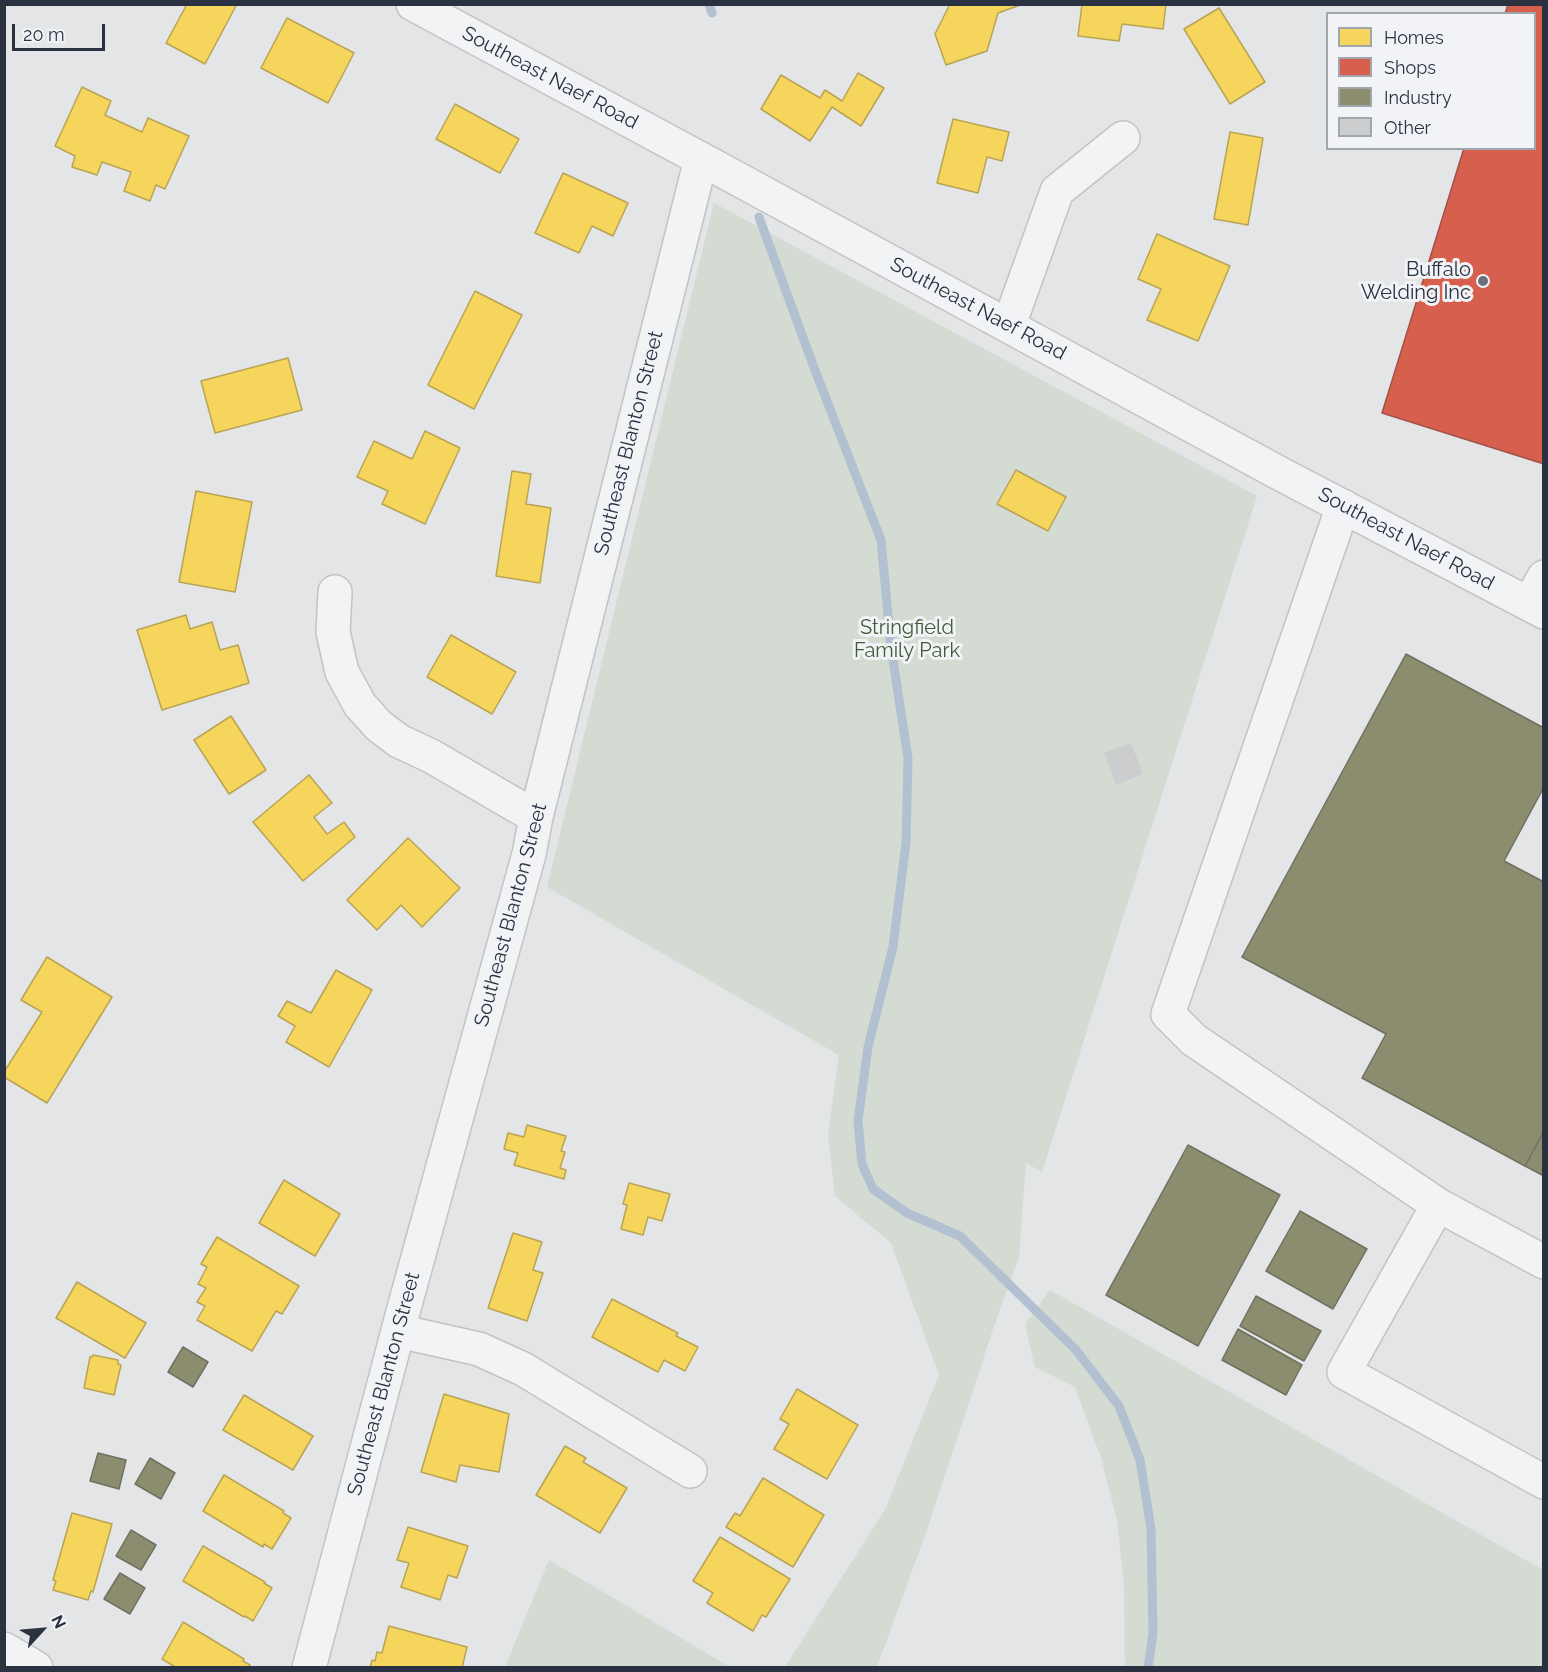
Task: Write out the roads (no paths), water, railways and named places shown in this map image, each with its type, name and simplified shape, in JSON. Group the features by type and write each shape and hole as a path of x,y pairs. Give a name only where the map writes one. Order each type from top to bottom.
{"street":[{"name":"Southeast Naef Road","path":"412,4 1343,506 1539,598"},
{"path":"1008,325 1057,191 1123,138"},
{"name":"Southeast Blanton Street","path":"309,1668 398,1331 530,854 536,817 701,159"},
{"path":"1343,506 1168,1014 1194,1040 1438,1205 1544,1262"},
{"path":"335,592 333,632 342,672 360,705 379,726 399,741 431,756 536,817"},
{"path":"1438,1205 1344,1372 1544,1482"},
{"path":"398,1331 479,1349 523,1369 690,1471"},
{"path":"4,1649 36,1668"}],"waterway":[{"path":"709,4 712,13"},
{"path":"759,217 881,540 891,647 908,758 906,843 893,947 868,1047 858,1121 862,1164 873,1189 907,1213 960,1236 1076,1350 1119,1406 1140,1460 1151,1529 1153,1633 1148,1668"}],"place":[{"name":"Buffalo Welding Inc","path":"1483,281"}],"park label":[{"name":"Stringfield Family Park","path":"907,640"}]}
